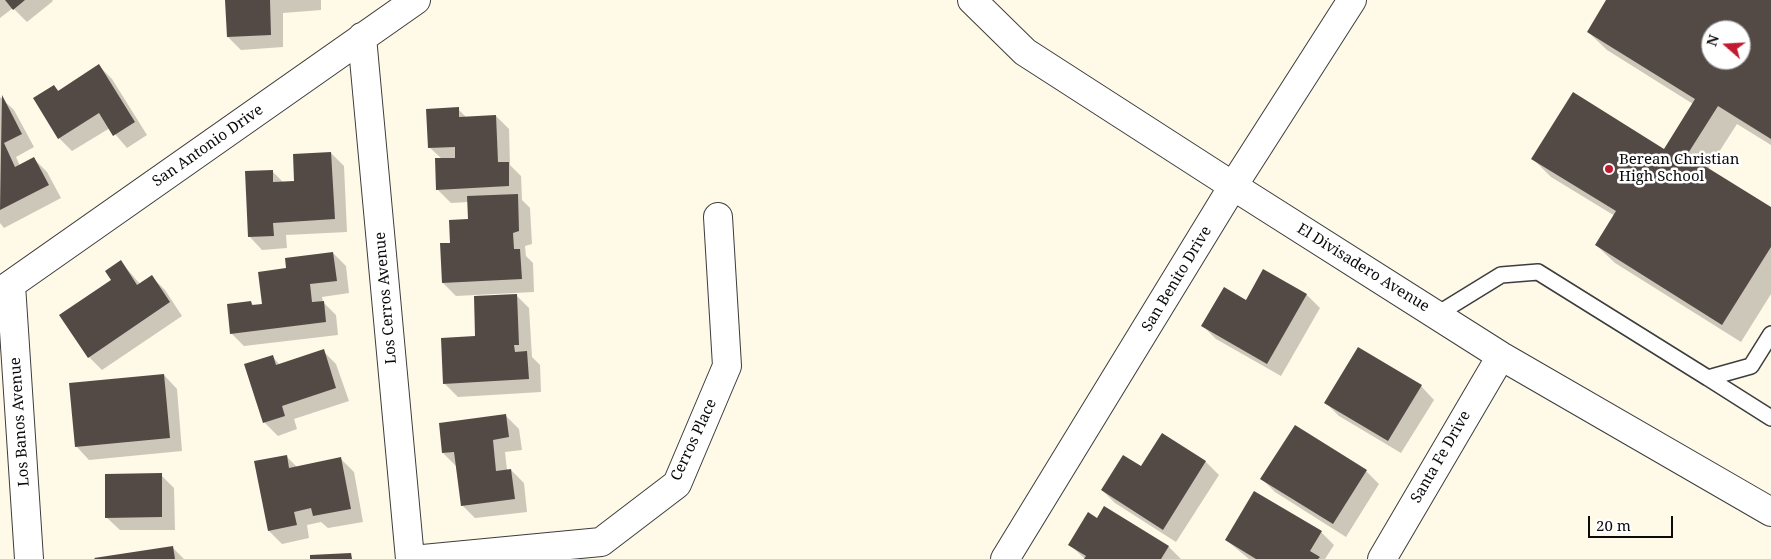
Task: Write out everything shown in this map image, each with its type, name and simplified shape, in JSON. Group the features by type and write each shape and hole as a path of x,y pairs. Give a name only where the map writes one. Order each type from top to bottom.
{"street":[{"name":"San Antonio Drive","path":"5,288 416,0"},
{"name":"El Divisadero Avenue","path":"972,0 1025,52 1233,186 1501,356 1771,512"},
{"name":"San Benito Drive","path":"1005,559 1233,186 1352,0"},
{"name":"Los Cerros Avenue","path":"362,37 410,559"},
{"name":"Cerros Place","path":"423,559 601,542 677,484 727,366 718,217"},
{"name":"Los Banos Avenue","path":"5,288 29,559"},
{"name":"Santa Fe Drive","path":"1382,559 1501,356"}],"lane":[{"path":"1436,315 1501,276 1538,272 1771,418"},
{"path":"1708,378 1752,366 1771,334"}],"building":[{"path":"5,0 25,0 13,10"},
{"path":"225,0 270,0 271,35 227,37"},
{"path":"1606,0 1771,0 1771,139 1718,106 1687,155 1771,207 1771,247 1722,325 1595,245 1616,211 1531,159 1573,92 1664,149 1695,99 1587,32"},
{"path":"99,64 135,122 113,136 99,113 58,139 33,98 54,85 58,91"},
{"path":"2,95 22,134 4,143 15,167 34,157 49,185 0,210"},
{"path":"459,107 459,117 496,115 498,162 509,162 509,186 436,190 435,158 455,158 455,147 428,148 426,109"},
{"path":"331,152 335,219 273,223 274,236 248,237 245,171 273,170 273,182 294,181 293,154"},
{"path":"518,194 519,231 513,233 514,249 520,249 522,279 442,283 440,243 450,243 449,220 468,219 467,196"},
{"path":"333,252 337,281 310,284 312,302 324,301 326,322 230,334 227,304 251,301 252,305 262,304 258,272 286,268 285,258"},
{"path":"121,260 137,285 152,275 170,302 88,358 59,315 111,280 105,271"},
{"path":"1263,269 1307,294 1267,364 1201,326 1224,287 1246,300"},
{"path":"517,294 519,345 514,345 515,352 527,351 529,379 443,384 441,338 475,336 474,296"},
{"path":"1358,347 1422,385 1388,441 1324,403"},
{"path":"324,349 336,388 282,406 285,416 263,423 244,364 273,355 276,365"},
{"path":"164,374 170,438 75,447 69,383"},
{"path":"506,414 509,437 493,440 496,471 511,469 515,499 461,506 454,452 442,453 439,423"},
{"path":"1295,425 1367,470 1333,524 1260,479"},
{"path":"1162,433 1206,461 1163,530 1101,490 1123,455 1141,466"},
{"path":"287,455 289,468 341,457 351,509 313,516 311,508 294,512 297,525 268,531 254,461"},
{"path":"162,473 162,517 105,518 105,474"},
{"path":"1254,491 1322,531 1310,551 1320,557 1318,559 1256,559 1225,540"},
{"path":"1104,506 1169,546 1161,559 1084,559 1086,556 1068,545 1088,512 1097,518"},
{"path":"173,546 175,559 94,558"},
{"path":"351,553 352,559 310,559 310,555"}],"place":[{"name":"Berean Christian High School","path":"1609,169"}]}
